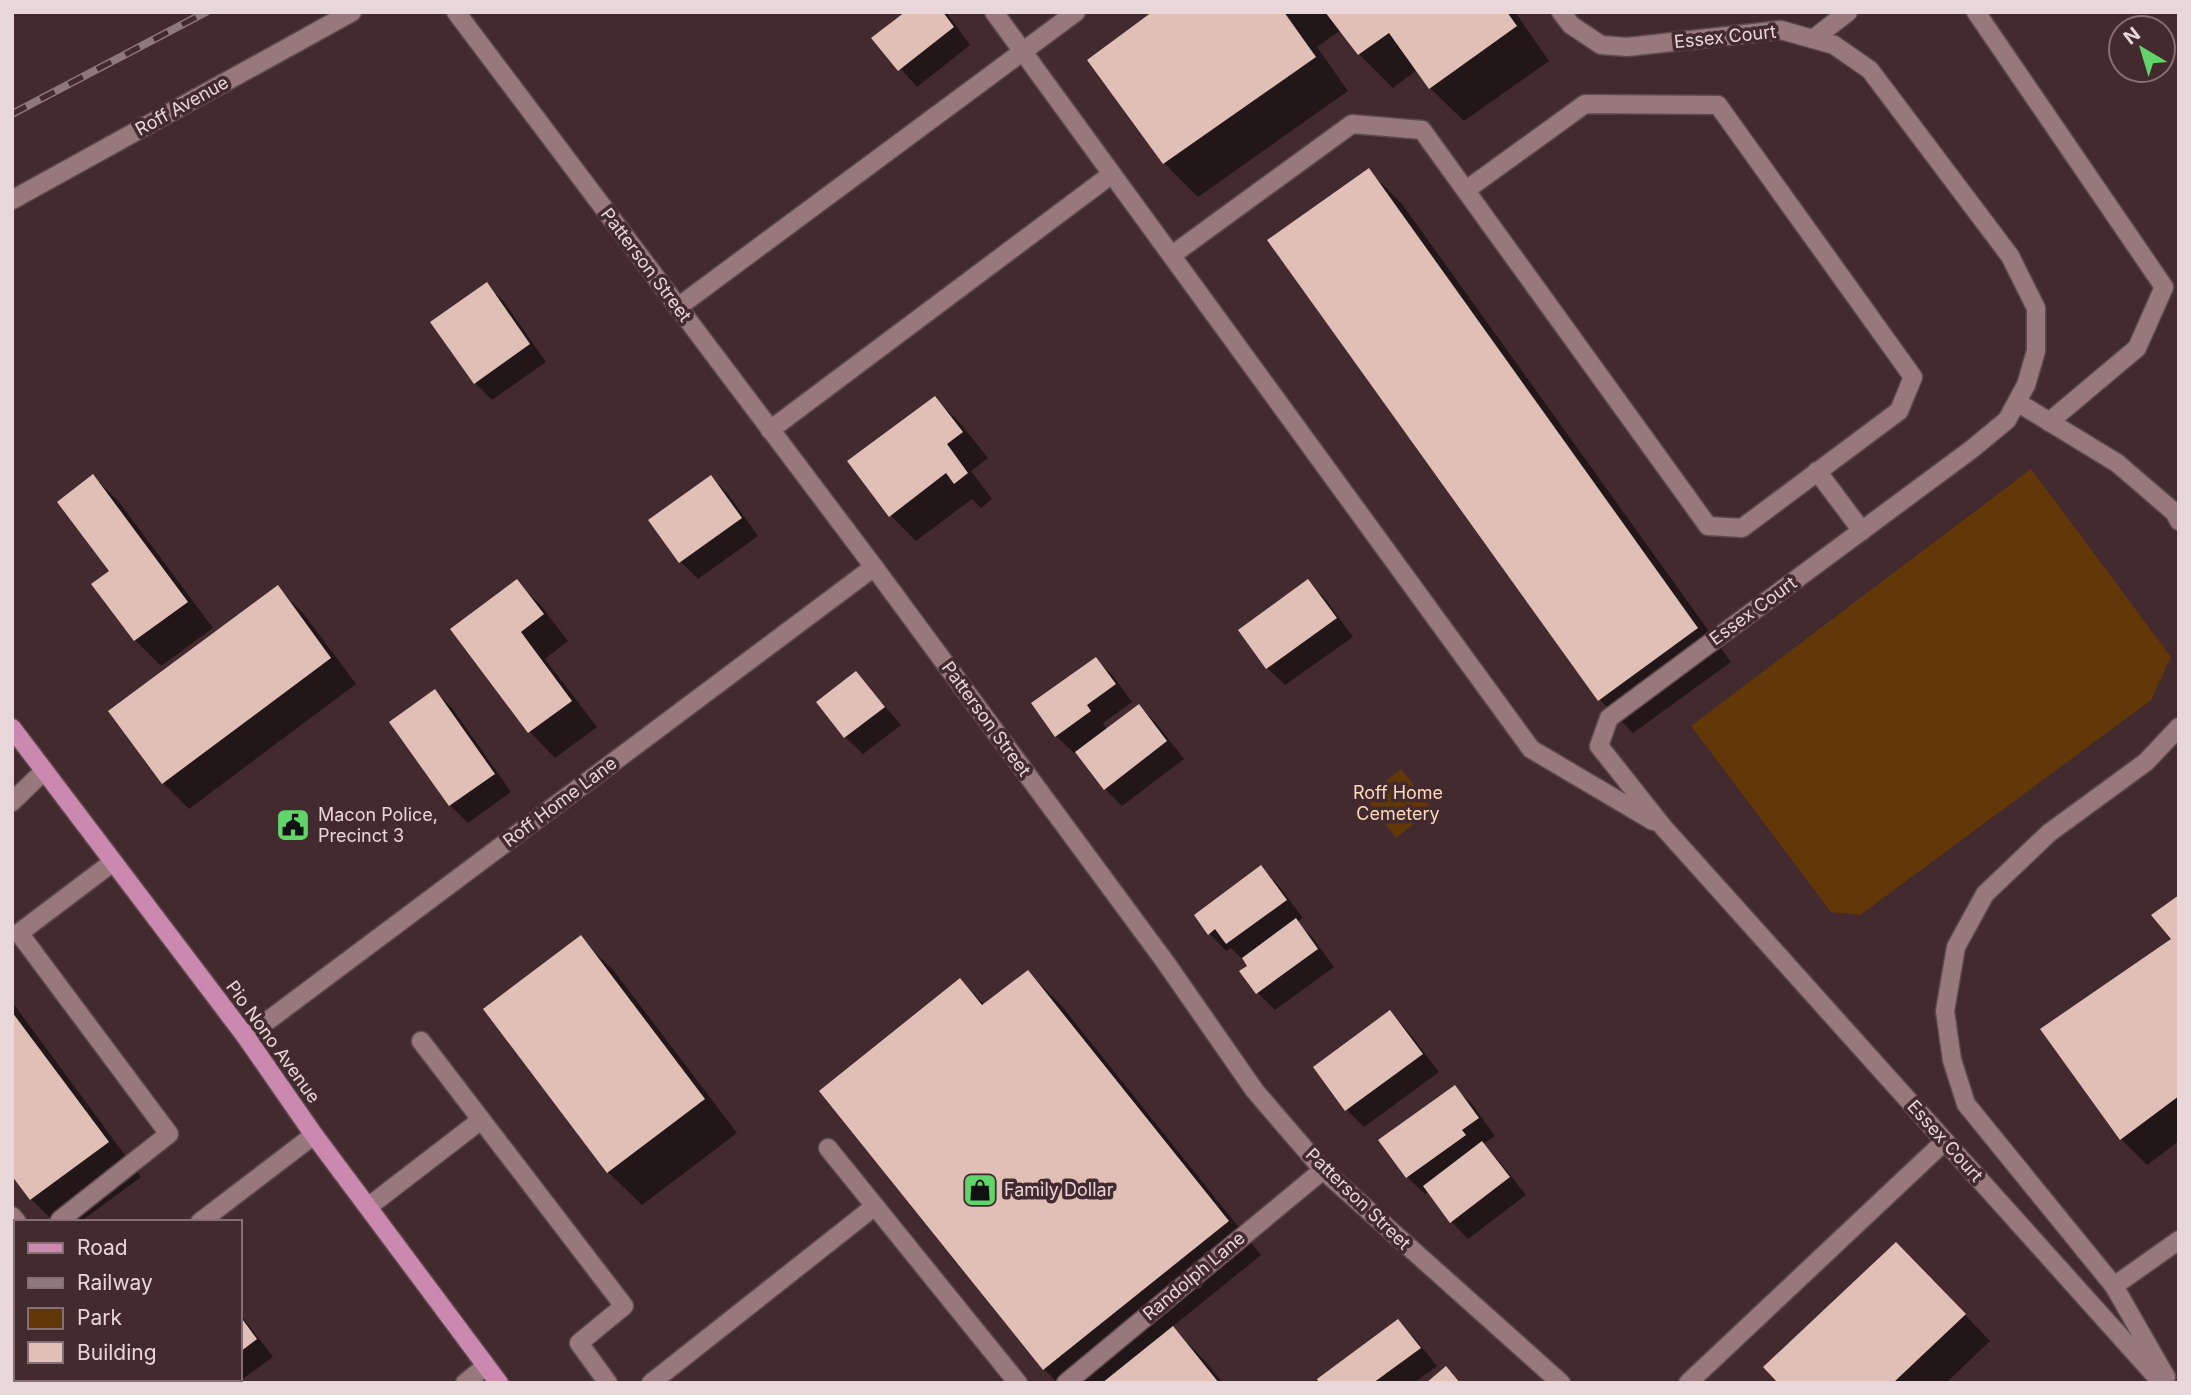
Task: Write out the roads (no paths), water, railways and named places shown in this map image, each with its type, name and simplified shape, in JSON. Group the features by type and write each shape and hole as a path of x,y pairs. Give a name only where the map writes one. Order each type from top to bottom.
{"main road":[{"name":"Pio Nono Avenue","path":"12,728 246,1037 314,1135 499,1383"}],"street":[{"name":"Roff Avenue","path":"12,200 352,12"},
{"name":"Patterson Street","path":"456,12 874,567 1166,963 1255,1091 1323,1170 1561,1383"},
{"path":"994,12 1531,749 1664,828"},
{"path":"678,307 1076,12"},
{"name":"Essex Court","path":"1561,12 1571,25 1601,45 1627,47 1782,30 1834,45 1870,69 2010,256 2036,308 2036,351 2026,385 2007,420 1609,718 1599,746 1664,828 2162,1383"},
{"path":"1813,39 1848,12"},
{"path":"1976,12 2164,286 2137,348 2049,422"},
{"path":"1172,255 1352,124 1422,130 1708,526 1742,528 1899,411 1913,377 1718,105 1585,104 1466,190"},
{"path":"770,430 1112,174"},
{"path":"2017,402 2117,463 2174,512 2179,522"},
{"path":"1817,471 1862,531"},
{"name":"Roff Home Lane","path":"246,1037 874,567"},
{"path":"2170,1383 2114,1286 1966,1104 1952,1060 1945,1011 1956,947 1985,894 2049,833 2147,762 2179,727"},
{"path":"12,802 44,771"},
{"path":"57,1220 169,1134 16,932 113,862"},
{"path":"421,1041 624,1306 579,1343 608,1383"},
{"path":"368,1207 481,1120"},
{"path":"203,1220 314,1135"},
{"path":"1688,1383 1945,1141"},
{"path":"828,1148 1018,1383"},
{"name":"Randolph Lane","path":"1066,1383 1323,1170"},
{"path":"651,1383 875,1206"},
{"path":"2114,1286 2179,1240"},
{"path":"464,1383 486,1366"}],"railway":[{"path":"12,114 206,12"}],"place":[{"name":"Macon Police, Precinct 3","path":"293,825"},
{"name":"Family Dollar","path":"980,1190"}],"park label":[{"name":"Roff Home Cemetery","path":"1398,803"}]}
